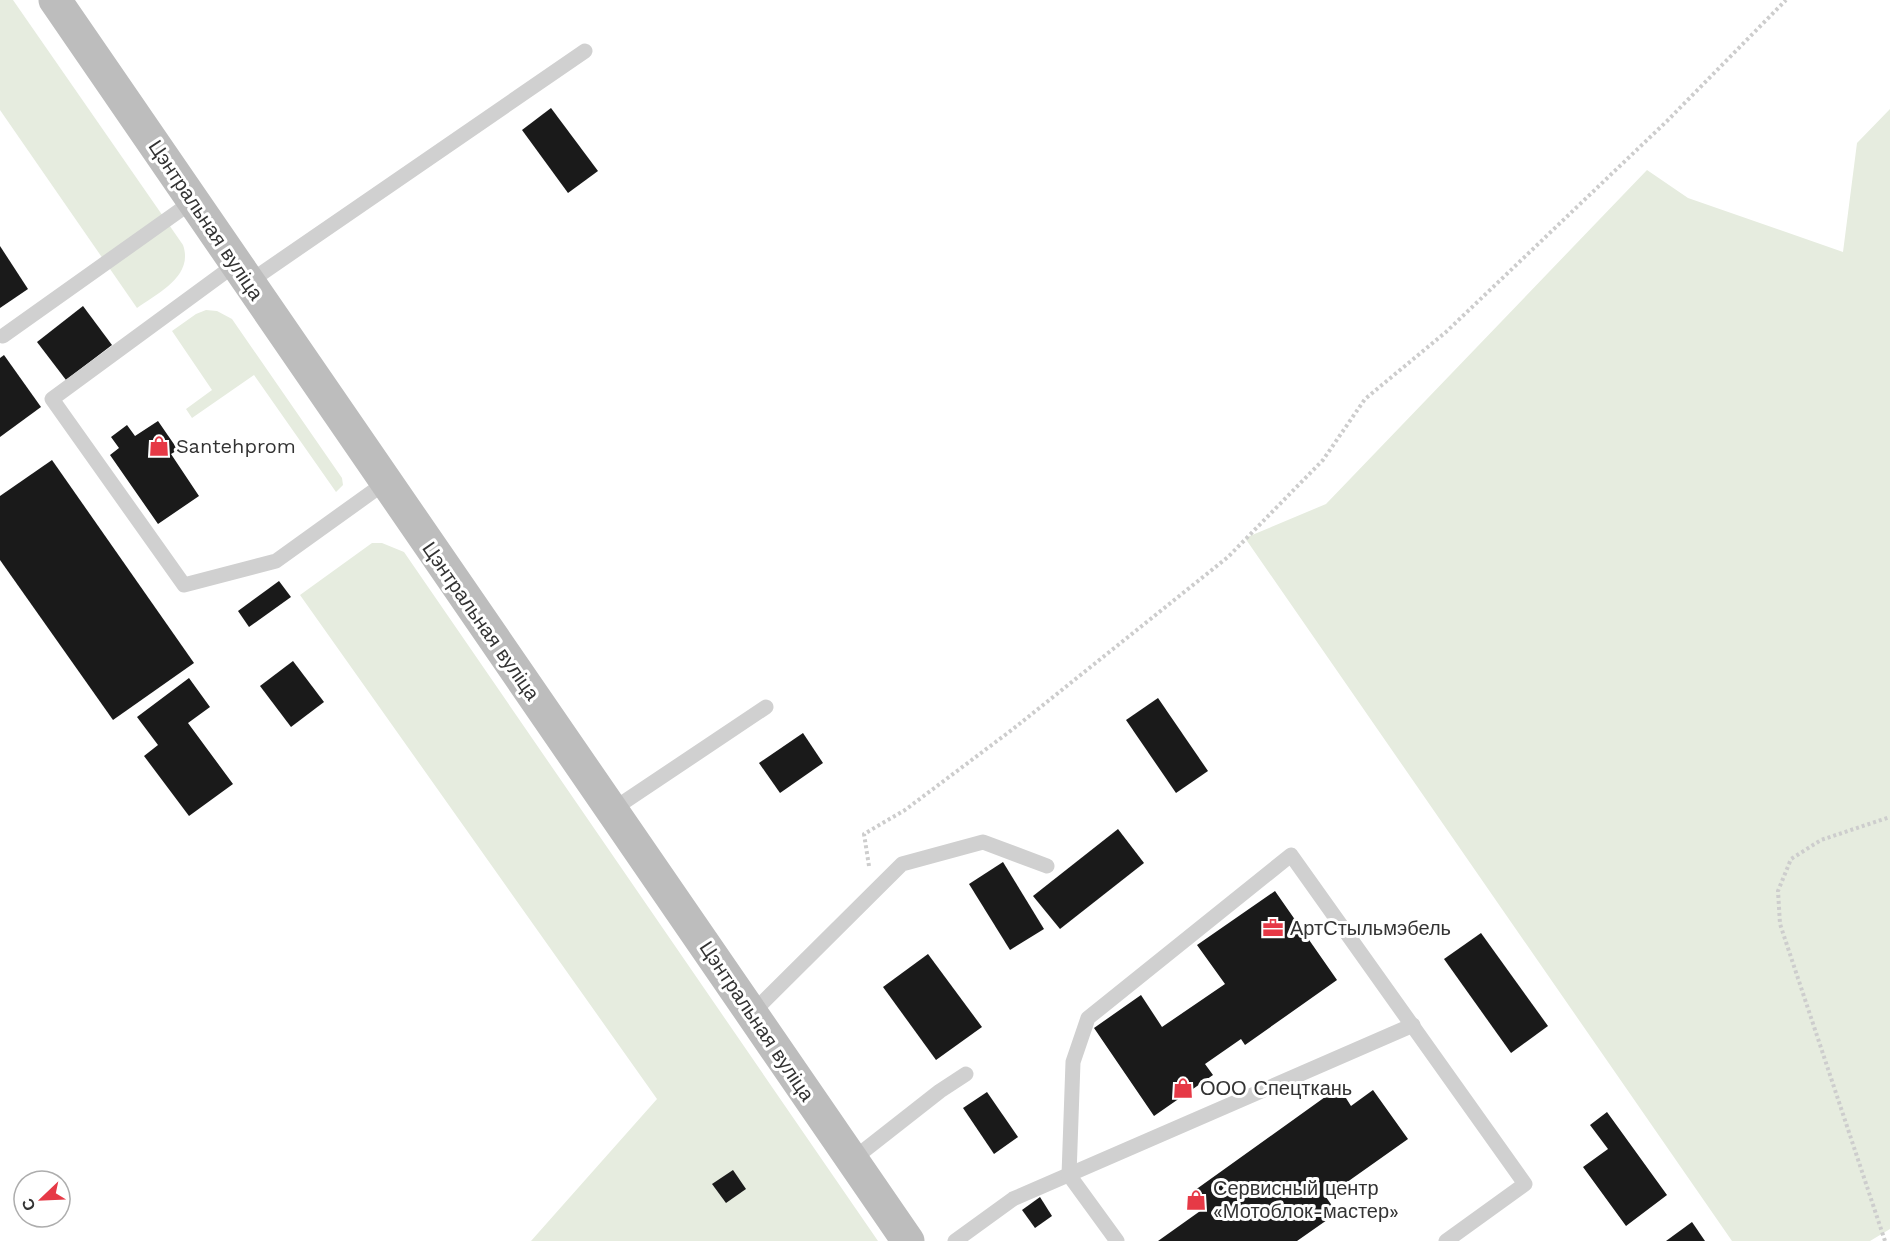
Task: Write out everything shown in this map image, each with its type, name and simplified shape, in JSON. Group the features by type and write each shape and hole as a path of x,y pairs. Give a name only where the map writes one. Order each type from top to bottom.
{"main road":[{"name":"Цэнтральная вуліца","path":"55,0 908,1241"}],"lane":[{"path":"386,482 276,561 184,585 52,399 585,51"},
{"path":"3,336 193,201"},
{"path":"612,810 766,707"},
{"path":"752,1013 902,864 983,842 1047,866"},
{"path":"1117,1241 1069,1175 1073,1062 1088,1018 1291,855 1525,1184 1446,1241"},
{"path":"955,1241 1013,1198 1413,1025"},
{"path":"852,1160 940,1091 966,1074"}],"path":[{"path":"872,893 864,834 904,810 1013,729 1228,557 1323,460 1365,399 1446,332 1667,121 1786,0"},
{"path":"1885,1241 1780,924 1778,891 1791,859 1821,840 1890,817"}],"shaded area":[{"path":"0,0 13,0 183,245 185,256 179,275 164,290 137,308 0,110"},
{"path":"1890,109 1890,1229 1870,1241 1732,1241 1245,538 1326,504 1647,170 1688,198 1843,252 1857,143"},
{"path":"206,310 217,311 232,319 342,478 343,485 336,492 254,375 192,418 186,409 212,390 172,331 196,314"},
{"path":"372,543 382,543 404,552 878,1241 531,1241 657,1099 300,595"}],"building":[{"path":"551,108 598,171 568,193 522,130"},
{"path":"0,246 28,289 0,308"},
{"path":"83,306 112,345 66,380 37,342"},
{"path":"4,355 41,407 0,437 0,358"},
{"path":"158,421 178,450 171,454 199,496 158,524 110,455 119,448 111,437 127,425 135,436"},
{"path":"52,460 194,663 113,720 0,560 0,496"},
{"path":"279,581 291,597 249,627 238,611"},
{"path":"293,661 324,702 291,727 260,686"},
{"path":"189,678 210,707 188,723 233,784 189,816 144,756 158,745 137,717"},
{"path":"1158,698 1208,771 1176,793 1126,720"},
{"path":"803,733 823,763 780,793 759,763"},
{"path":"1118,829 1144,863 1060,929 1033,896"},
{"path":"1003,862 1044,929 1010,950 969,884"},
{"path":"1275,891 1337,980 1245,1045 1241,1039 1205,1064 1213,1075 1154,1116 1094,1028 1141,995 1162,1027 1225,984 1197,945"},
{"path":"1481,933 1548,1026 1511,1053 1444,959"},
{"path":"928,954 982,1027 936,1060 883,987"},
{"path":"1339,1087 1351,1106 1373,1090 1408,1139 1326,1197 1337,1213 1297,1241 1158,1241 1203,1209 1191,1193"},
{"path":"987,1092 1018,1137 994,1154 963,1108"},
{"path":"1607,1112 1667,1195 1626,1226 1583,1167 1608,1149 1590,1125"},
{"path":"733,1170 746,1189 726,1203 712,1184"},
{"path":"1040,1197 1052,1216 1035,1228 1022,1210"},
{"path":"1692,1222 1705,1241 1666,1241"}],"place":[{"name":"Santehprom","path":"159,446"},
{"name":"АртСтыльмэбель","path":"1273,928"},
{"name":"ООО Спецткань","path":"1183,1088"},
{"name":"Сервисный центр «Мотоблок-мастер»","path":"1196,1200"}]}
